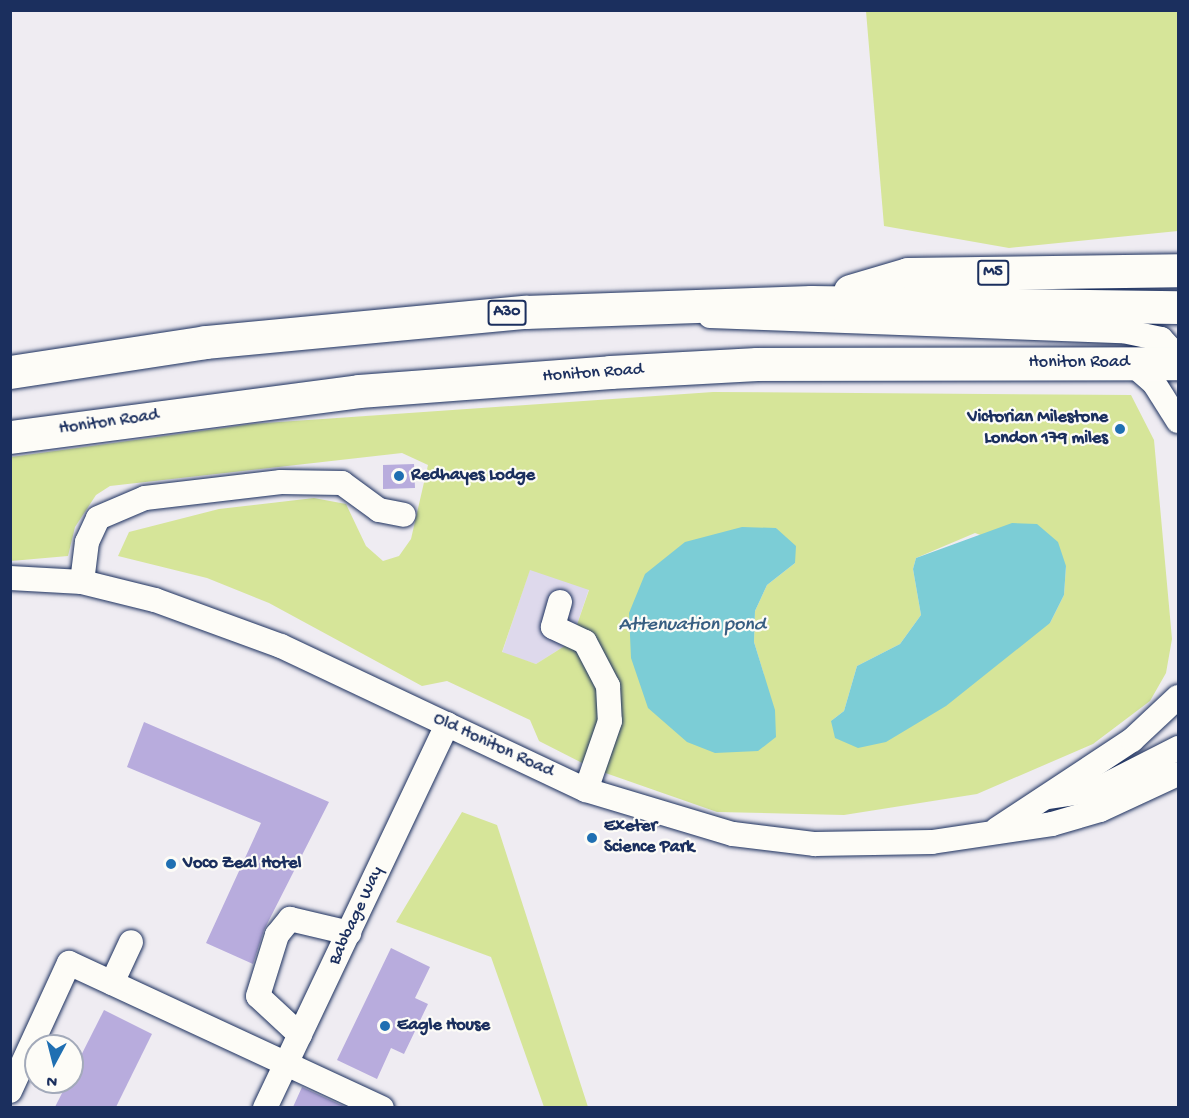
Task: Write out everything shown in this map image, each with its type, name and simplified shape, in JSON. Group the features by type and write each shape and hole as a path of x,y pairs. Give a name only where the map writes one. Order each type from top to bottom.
{"highway":[{"name":"M5","path":"811,302 908,274 1179,270"},
{"name":"Honiton Road","path":"10,372 367,323 658,306 811,302 1179,307"},
{"name":"Honiton Road","path":"10,437 359,392 610,372 757,364 1179,363"}],"street":[{"name":"Honiton Road","path":"658,306 736,321 1123,331 1161,339 1179,357"},
{"path":"1131,363 1154,383 1179,421"},
{"path":"82,582 87,542 99,518 145,498 281,482 342,483 379,510 404,515"},
{"name":"Old Honiton Road","path":"10,578 82,582 155,600 281,646 586,789 733,834 804,842 874,846 990,834 1100,810 1179,774"},
{"path":"560,602 553,627 585,642 608,686 610,722 586,789"},
{"name":"Old Honiton Road","path":"990,834 1132,740 1179,697"},
{"name":"Babbage Way","path":"265,1107 447,724"},
{"name":"Old Honiton Road","path":"1149,764 1179,731"},
{"name":"Old Honiton Road","path":"1044,798 1096,790 1179,747"},
{"path":"300,1035 258,996 277,935 290,919 349,933"},
{"path":"112,983 130,942"},
{"path":"10,1091 69,963 382,1107"},
{"path":"10,1103 20,1107"}],"shaded area":[{"path":"530,569 589,589 571,642 536,664 502,653"}],"green space":[{"path":"866,11 1178,11 1178,231 1009,248 884,226"},
{"path":"713,392 1131,395 1154,440 1172,639 1166,673 1150,701 1093,744 977,794 844,815 717,812 594,769 539,741 530,720 447,681 422,686 269,603 207,578 118,556 129,532 219,509 314,498 346,504 366,546 383,561 399,556 411,539 428,465 402,453 110,486 96,495 75,527 68,556 11,561 11,457 252,424","holes":["776,528 795,563 767,585 755,611 754,642 764,675 715,753","975,533 1066,566 1064,595 1050,623 831,721 844,711 857,666 900,644 921,615 913,569 916,558","530,570 589,590 571,642 536,664 502,652"]},
{"path":"462,812 497,825 588,1107 544,1107 491,957 396,922"}],"water":[{"path":"1012,523 1037,524 1058,542 1066,566 1064,595 1050,623 946,706 886,742 858,748 835,738 831,721 844,711 857,666 900,644 921,615 913,569 916,558"},
{"name":"Attenuation pond","path":"742,527 776,528 796,546 795,563 767,585 755,611 754,642 775,710 776,737 758,751 715,753 687,742 648,708 631,658 629,613 645,574 685,542"}],"building":[{"name":"Redhayes Lodge","path":"414,464 415,488 383,489 383,465"},
{"path":"144,722 329,802 264,930 253,964 206,943 261,823 127,767"},
{"name":"Eagle House","path":"391,948 430,967 415,998 428,1004 404,1054 391,1048 377,1079 337,1060"},
{"path":"104,1010 152,1034 116,1107 55,1107 62,1094 84,1094 84,1050"},
{"path":"302,1087 339,1104 346,1107 293,1107"}],"place":[{"name":"Victorian Milestone London 179 miles","path":"1120,429"},
{"name":"Redhayes Lodge","path":"399,476"},
{"name":"Exeter Science Park","path":"592,838"},
{"name":"Voco Zeal Hotel","path":"171,864"},
{"name":"Eagle House","path":"385,1026"}]}
